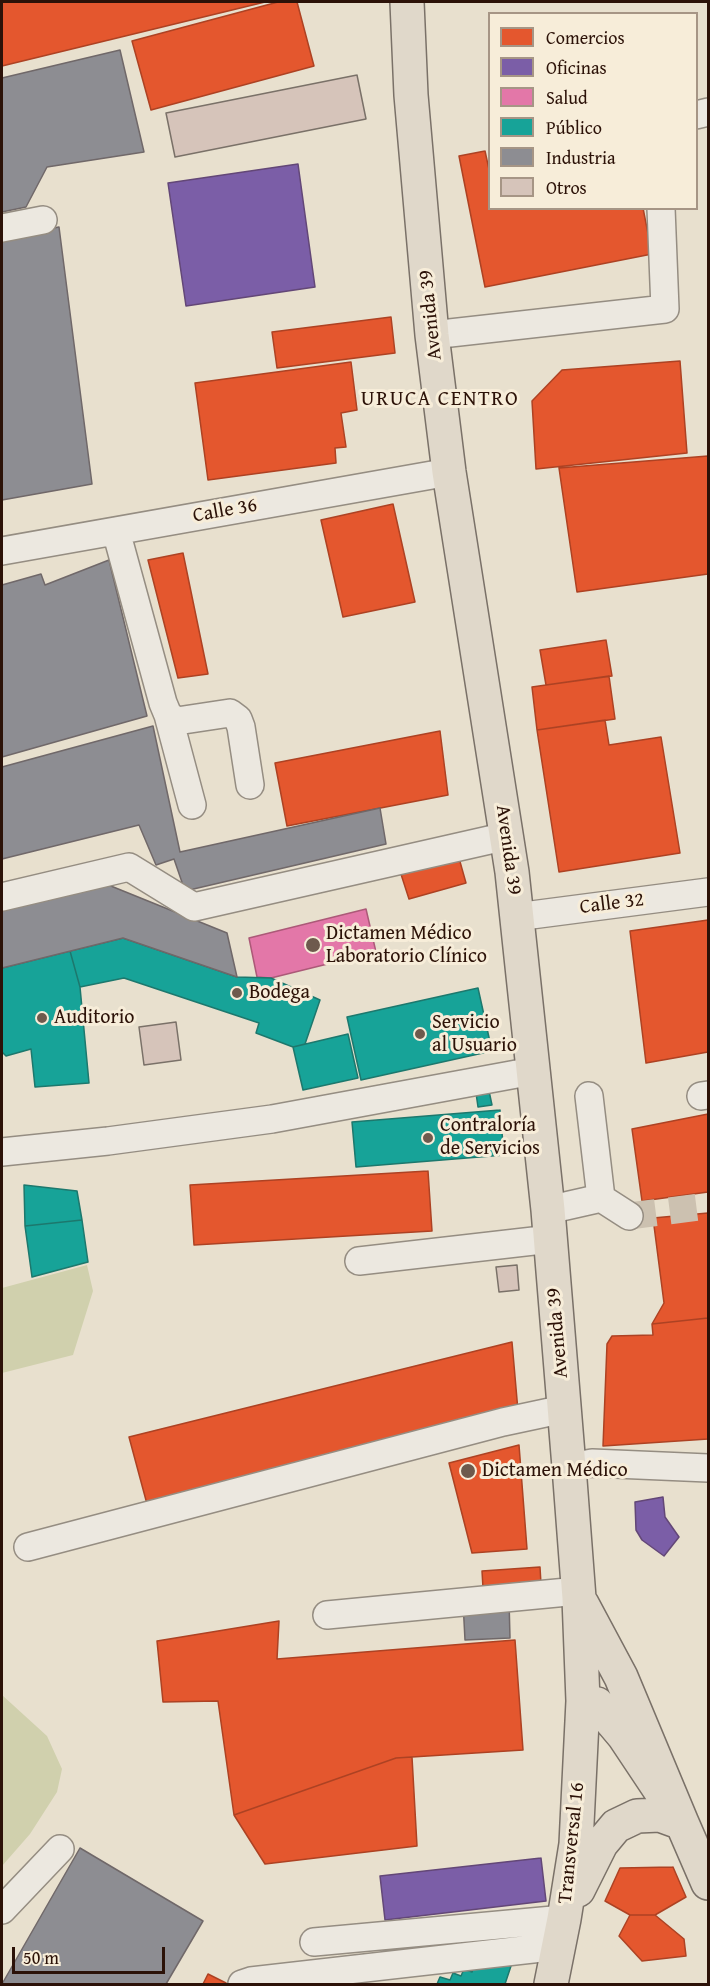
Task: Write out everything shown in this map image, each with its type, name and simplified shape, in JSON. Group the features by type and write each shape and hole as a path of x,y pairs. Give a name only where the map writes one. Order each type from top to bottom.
{"main road":[{"name":"Avenida 39","path":"407,2 411,95 432,335 449,472 507,836 549,1224 569,1467 583,1701"},
{"path":"578,1594 621,1677 708,1882"},
{"path":"583,1701 597,1704 624,1736 682,1823"},
{"name":"Transversal 16","path":"551,1984 562,1933 576,1844 583,1701"},
{"path":"562,1933 601,1844 616,1826 637,1816 660,1815 682,1823"}],"street":[{"path":"432,335 665,309 661,210"},
{"path":"2,228 44,220"},
{"name":"Calle 36","path":"2,551 449,472"},
{"path":"116,531 192,805"},
{"path":"168,715 177,721 230,713 238,719 242,727 250,785"},
{"path":"2,897 129,867 194,907 507,836"},
{"name":"Calle 32","path":"516,917 708,891"},
{"path":"2,1152 108,1141 272,1119 533,1071"},
{"path":"589,1096 601,1198 628,1216"},
{"path":"359,1261 549,1224 601,1198"},
{"path":"28,1547 503,1422 564,1409"},
{"path":"569,1467 592,1463 708,1468"},
{"path":"327,1615 578,1594"},
{"path":"2,1910 60,1849"},
{"path":"315,1942 562,1933"},
{"path":"242,1984 562,1933"}],"green space":[{"path":"87,1265 93,1291 73,1355 2,1373 2,1288"},
{"path":"2,1695 47,1736 62,1769 57,1792 30,1834 2,1866"}],"building: Comercios":[{"path":"2,2 265,2 2,66"},
{"path":"278,2 297,2 314,66 151,110 132,41"},
{"path":"485,151 488,165 488,210 643,210 652,254 485,287 459,156"},
{"path":"391,317 395,353 277,368 272,332"},
{"path":"680,361 687,453 536,469 532,401 562,370"},
{"path":"351,362 357,410 341,413 346,447 335,448 336,463 208,480 195,383"},
{"path":"708,456 708,574 577,592 559,468"},
{"path":"393,504 415,602 343,617 321,520"},
{"path":"183,553 208,674 178,678 148,560"},
{"path":"606,640 612,676 546,685 540,650"},
{"path":"609,676 615,719 537,730 532,687"},
{"path":"605,720 609,745 661,737 680,853 559,872 537,730"},
{"path":"440,731 448,795 287,826 275,763"},
{"path":"457,851 466,883 409,899 399,868"},
{"path":"708,920 708,1052 646,1063 630,931"},
{"path":"708,1114 708,1192 642,1201 632,1129"},
{"path":"428,1171 432,1231 194,1245 190,1185"},
{"path":"708,1213 708,1318 652,1324 664,1303 653,1218"},
{"path":"708,1318 708,1439 603,1446 607,1344 612,1336 653,1335 652,1324"},
{"path":"512,1342 518,1411 147,1504 129,1437"},
{"path":"519,1445 527,1549 472,1553 449,1463"},
{"path":"540,1567 541,1584 483,1588 482,1571"},
{"path":"279,1621 277,1659 515,1640 523,1750 396,1758 234,1815 218,1701 163,1702 157,1641"},
{"path":"412,1757 417,1846 265,1864 234,1815 396,1758"},
{"path":"673,1867 686,1897 655,1915 630,1915 605,1901 620,1868"},
{"path":"630,1915 655,1915 684,1939 686,1956 642,1961 619,1936"},
{"path":"208,1974 226,1983 226,1984 203,1984"}],"building: Oficinas":[{"path":"298,164 315,287 186,306 168,183"},
{"path":"663,1497 665,1517 679,1537 664,1556 642,1540 636,1530 635,1502"},
{"path":"541,1858 546,1901 385,1920 380,1876"}],"building: Salud":[{"name":"Dictamen Médico Laboratorio Clínico","path":"366,909 376,952 271,978 257,977 249,938"}],"building: Público":[{"name":"Bodega","path":"123,938 237,977 271,978 320,1000 305,1044 293,1047 256,1033 259,1023 124,978 80,987 70,951"},
{"name":"Auditorio","path":"70,951 80,987 89,1083 35,1087 31,1049 6,1056 2,1052 2,968"},
{"name":"Servicio al Usuario","path":"478,988 492,1051 361,1080 347,1017"},
{"path":"348,1034 358,1078 303,1090 293,1047"},
{"path":"489,1091 492,1105 478,1107 476,1093"},
{"name":"Contraloría de Servicios","path":"500,1110 504,1155 356,1167 352,1122"},
{"path":"24,1185 77,1191 82,1220 25,1226"},
{"path":"82,1220 88,1262 32,1277 25,1226"},
{"path":"487,1957 511,1966 505,1984 437,1984 440,1977 450,1980 453,1973 461,1976 464,1969 472,1972 474,1966 482,1969"}],"building: Industria":[{"path":"120,50 144,152 47,167 26,207 2,212 2,78"},
{"path":"59,227 92,484 2,500 2,238"},
{"path":"109,560 147,716 2,757 2,585 41,574 45,585"},
{"path":"153,726 180,852 380,808 386,844 185,891 174,859 156,865 139,825 2,859 2,767"},
{"path":"101,882 227,933 237,977 123,938 2,968 2,907"},
{"path":"509,1600 510,1638 465,1640 463,1602"},
{"path":"80,1848 203,1921 166,1984 2,1984"}],"building: Otros":[{"path":"357,75 366,119 175,157 166,113"},
{"path":"176,1022 181,1060 144,1065 139,1027"},
{"path":"517,1265 519,1290 499,1292 496,1267"}],"tunnel":[{"path":"629,1216 708,1206"}],"place":[{"name":"Dictamen Médico Laboratorio Clínico","path":"313,945"},
{"name":"Bodega","path":"237,993"},
{"name":"Auditorio","path":"42,1018"},
{"name":"Servicio al Usuario","path":"420,1034"},
{"name":"Contraloría de Servicios","path":"428,1138"},
{"name":"Dictamen Médico","path":"468,1471"}],"district":[{"name":"URUCA CENTRO","path":"440,400"}]}
